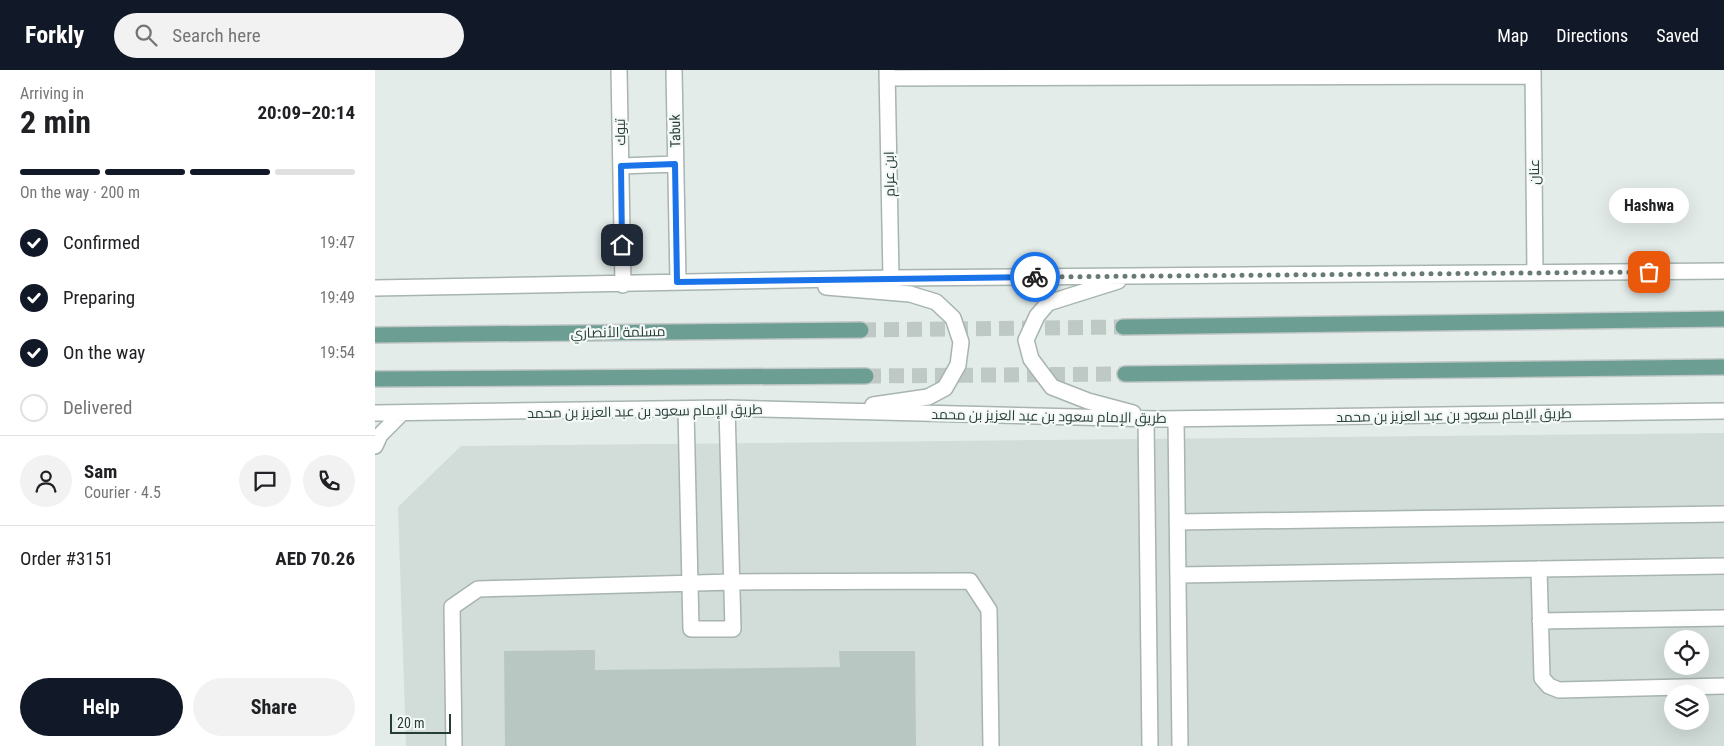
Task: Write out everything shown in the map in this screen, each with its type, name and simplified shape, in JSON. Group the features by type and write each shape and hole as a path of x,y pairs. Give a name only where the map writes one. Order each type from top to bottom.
{"main road":[{"path":"1123,327 1724,319"},
{"name":"مسلمة الأنصاري","path":"375,335 861,330"},
{"path":"1125,374 1724,367"},
{"path":"375,379 866,376"}],"street":[{"name":"تبوك","path":"619,70 623,285"},
{"name":"Tabuk","path":"674,70 677,282"},
{"path":"887,74 1533,73"},
{"name":"عنان","path":"1533,73 1535,273"},
{"name":"ابن عرام","path":"887,74 891,278"},
{"path":"621,166 675,164"},
{"path":"375,288 623,285 677,282 891,278 1724,271"},
{"path":"1134,276 1048,303 1037,316 1026,340 1031,360 1051,387 1151,419 1150,746"},
{"path":"763,280 865,292 910,294 936,302 953,318 961,342 958,365 945,388 928,397 825,411"},
{"path":"686,410 691,629 733,629 727,408"},
{"name":"طريق الإمام سعود بن عبد العزيز بن محمد","path":"375,414 727,408 1151,419 1722,414"},
{"path":"375,446 380,435 402,413"},
{"path":"1177,419 1181,746"},
{"path":"1177,522 1724,514"},
{"path":"1178,575 1724,566"},
{"path":"1539,569 1541,678 1549,686 1559,690 1724,686"},
{"path":"454,746 452,607 478,588 732,582 970,581 989,610 991,746"},
{"path":"1540,621 1724,618"}],"shaded area":[{"path":"1724,433 1724,746 406,746 398,507 461,446"}],"building":[{"path":"595,650 595,670 840,667 839,651 915,651 916,746 505,746 504,651"}],"tunnel":[{"path":"861,330 1123,327"},
{"path":"866,376 1125,374"}],"way so far":[{"path":"1035,277 1649,272"}],"place":[{"name":"Hashwa","path":"1649,272"}],"route":[{"path":"622,245 621,166 675,164 677,282 1035,277"}]}
